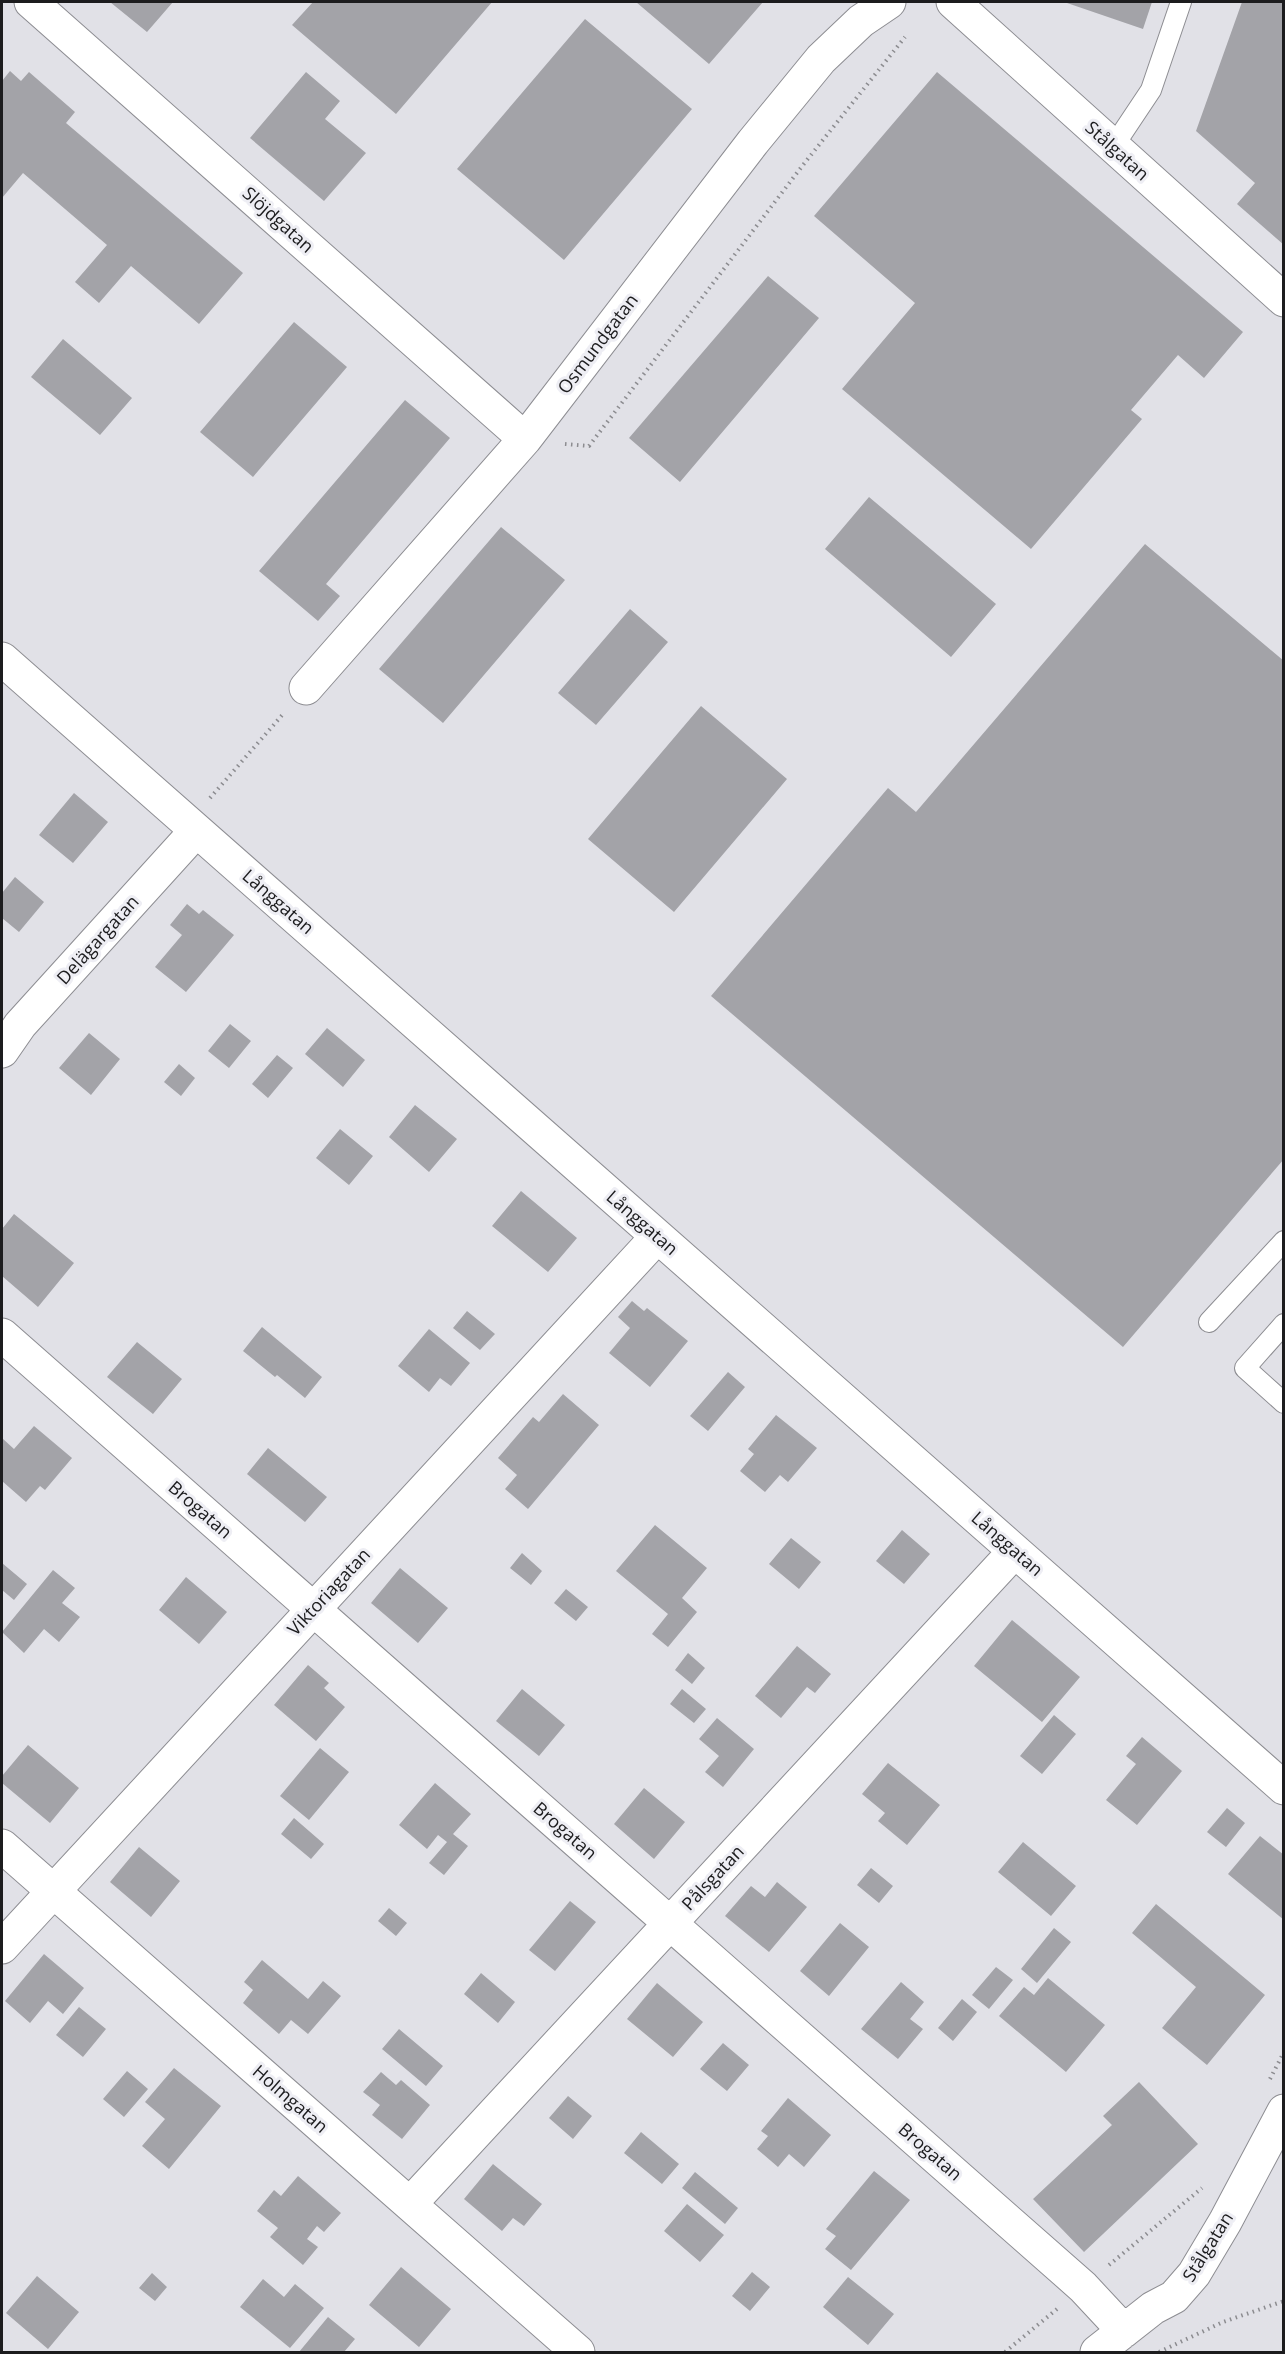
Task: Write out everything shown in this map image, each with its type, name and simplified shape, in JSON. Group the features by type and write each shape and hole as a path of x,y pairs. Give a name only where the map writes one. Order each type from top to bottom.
{"street":[{"name":"Slöjdgatan","path":"31,2 525,439"},
{"name":"Osmundgatan","path":"306,688 525,439 753,142 821,59 861,21 889,2"},
{"name":"Stålgatan","path":"952,2 1284,300"},
{"name":"Långgatan","path":"2,659 1284,1788"},
{"name":"Delägargatan","path":"2,1051 20,1025 196,831"},
{"name":"Viktoriagatan","path":"2,1947 657,1237"},
{"name":"Brogatan","path":"2,1335 1083,2287 1124,2331"},
{"name":"Pålsgatan","path":"410,2204 1015,1551"},
{"name":"Holmgatan","path":"2,1846 578,2352"},
{"name":"Stålgatan","path":"1097,2352 1153,2308 1174,2297 1194,2274 1225,2222 1276,2097"}],"lane":[{"path":"1113,147 1151,90 1181,2"},
{"path":"1209,1322 1284,1241"},
{"path":"1284,1324 1245,1368 1284,1403"}],"path":[{"path":"525,439 588,446 905,36"},
{"path":"196,831 199,811 306,688"},
{"path":"1276,2097 1284,2052"},
{"path":"1005,2352 1208,2183"},
{"path":"1159,2352 1222,2322 1284,2301"}],"building":[{"path":"110,2 173,2 147,32"},
{"path":"313,2 492,2 396,114 292,25"},
{"path":"636,2 763,2 709,64"},
{"path":"1068,2 1152,2 1143,29"},
{"path":"1242,2 1284,2 1284,245 1237,204 1255,183 1196,131"},
{"path":"585,19 692,109 564,260 457,169"},
{"path":"10,71 21,81 29,72 75,112 66,123 243,273 199,324 131,266 99,303 75,282 107,245 23,173 2,198 2,81"},
{"path":"306,72 340,101 325,119 366,153 324,201 250,138"},
{"path":"937,72 1243,332 1204,378 1178,355 1131,410 1142,419 1031,549 842,389 915,303 814,216"},
{"path":"768,276 819,318 680,482 629,438"},
{"path":"294,322 347,367 253,477 200,432"},
{"path":"63,339 132,398 100,435 31,377"},
{"path":"405,400 450,438 326,584 340,596 318,621 259,571"},
{"path":"869,497 996,604 951,657 825,549"},
{"path":"501,527 565,580 443,723 379,669"},
{"path":"1145,544 1284,661 1284,1159 1123,1347 711,996 888,788 916,812"},
{"path":"630,609 668,642 596,725 558,693"},
{"path":"701,706 787,779 674,912 588,839"},
{"path":"74,793 108,822 73,863 39,835"},
{"path":"15,877 44,902 19,932 2,918 2,893"},
{"path":"187,904 199,914 203,910 234,935 186,992 155,967 182,935 170,925"},
{"path":"230,1024 251,1041 229,1068 208,1051"},
{"path":"327,1028 365,1060 343,1087 305,1054"},
{"path":"89,1033 120,1059 91,1095 59,1068"},
{"path":"277,1055 293,1068 268,1098 252,1084"},
{"path":"179,1064 195,1078 181,1096 164,1082"},
{"path":"415,1105 457,1139 429,1172 389,1137"},
{"path":"340,1129 373,1156 349,1185 316,1158"},
{"path":"521,1191 577,1238 548,1272 492,1226"},
{"path":"14,1214 74,1263 38,1307 2,1276 2,1229"},
{"path":"632,1301 644,1311 647,1308 688,1341 650,1387 609,1353 630,1328 618,1317"},
{"path":"467,1311 495,1334 480,1350 453,1328"},
{"path":"262,1327 322,1377 305,1398 243,1351"},
{"path":"429,1329 470,1363 451,1386 440,1378 429,1392 398,1366"},
{"path":"137,1342 182,1379 153,1414 107,1377"},
{"path":"728,1372 745,1387 708,1431 690,1416"},
{"path":"563,1394 599,1425 528,1509 505,1489 517,1475 498,1458 533,1417 539,1422"},
{"path":"776,1415 817,1448 788,1482 780,1475 765,1492 740,1471 754,1454 748,1449"},
{"path":"34,1426 72,1458 45,1490 40,1486 26,1502 2,1481 2,1438 14,1449"},
{"path":"268,1448 327,1497 305,1522 247,1474"},
{"path":"655,1525 707,1568 682,1598 697,1612 668,1647 652,1634 668,1614 616,1571"},
{"path":"902,1530 930,1554 904,1584 876,1561"},
{"path":"791,1538 821,1562 799,1589 769,1564"},
{"path":"522,1553 542,1571 531,1585 510,1568"},
{"path":"2,1563 27,1584 14,1600 2,1590"},
{"path":"400,1568 448,1608 418,1643 371,1603"},
{"path":"53,1570 75,1588 62,1603 80,1617 59,1642 44,1629 24,1653 2,1632"},
{"path":"186,1577 227,1612 199,1644 159,1610"},
{"path":"566,1589 588,1607 576,1621 554,1603"},
{"path":"1012,1620 1080,1677 1042,1722 974,1666"},
{"path":"797,1646 831,1674 815,1693 807,1687 781,1718 755,1696"},
{"path":"688,1653 705,1668 692,1684 675,1670"},
{"path":"308,1665 329,1683 324,1688 345,1707 316,1741 274,1705"},
{"path":"522,1689 565,1725 539,1756 496,1721"},
{"path":"682,1689 706,1709 694,1723 670,1704"},
{"path":"1054,1715 1076,1734 1042,1774 1020,1756"},
{"path":"717,1718 754,1749 723,1787 705,1772 719,1756 699,1739"},
{"path":"1142,1737 1182,1771 1137,1825 1106,1800 1136,1764 1126,1756"},
{"path":"28,1745 79,1788 50,1823 2,1783 2,1776"},
{"path":"320,1748 349,1772 309,1820 280,1796"},
{"path":"888,1763 940,1805 907,1845 878,1821 885,1813 862,1794"},
{"path":"435,1783 471,1814 453,1834 468,1846 444,1875 429,1863 447,1842 438,1835 427,1849 399,1825"},
{"path":"644,1788 685,1822 654,1859 614,1824"},
{"path":"1227,1808 1245,1823 1226,1847 1207,1832"},
{"path":"294,1818 324,1844 311,1859 281,1834"},
{"path":"1260,1836 1284,1855 1284,1920 1228,1874"},
{"path":"1023,1842 1076,1886 1051,1916 998,1872"},
{"path":"139,1847 180,1881 151,1917 110,1882"},
{"path":"871,1868 893,1886 879,1903 857,1885"},
{"path":"777,1882 807,1907 769,1952 725,1916 751,1886 765,1897"},
{"path":"570,1901 596,1922 555,1971 529,1950"},
{"path":"1156,1904 1265,1995 1207,2065 1162,2028 1196,1987 1132,1933"},
{"path":"389,1908 407,1923 396,1936 378,1921"},
{"path":"840,1923 869,1947 829,1996 800,1971"},
{"path":"1054,1928 1071,1942 1037,1983 1021,1969"},
{"path":"44,1954 84,1988 63,2014 48,2001 30,2023 5,2001"},
{"path":"262,1960 308,1999 323,1981 341,1996 308,2034 291,2020 279,2034 243,2003 253,1990 244,1982"},
{"path":"996,1967 1013,1980 989,2009 972,1995"},
{"path":"481,1973 515,2002 498,2023 464,1994"},
{"path":"1048,1978 1105,2025 1066,2072 999,2016 1024,1987 1034,1995"},
{"path":"901,1982 924,2002 910,2019 923,2029 898,2059 861,2029"},
{"path":"657,1983 703,2022 673,2057 627,2019"},
{"path":"962,1999 977,2012 953,2041 938,2028"},
{"path":"79,2007 106,2029 83,2057 56,2035"},
{"path":"399,2029 443,2066 426,2086 382,2049"},
{"path":"723,2043 749,2065 727,2091 700,2069"},
{"path":"174,2068 221,2106 169,2169 142,2146 165,2119 145,2102"},
{"path":"127,2071 148,2089 124,2117 103,2099"},
{"path":"381,2072 396,2085 401,2080 430,2105 402,2139 372,2115 380,2105 363,2092"},
{"path":"1139,2082 1198,2144 1084,2252 1033,2199 1112,2125 1103,2116"},
{"path":"568,2096 592,2116 573,2139 549,2118"},
{"path":"788,2098 831,2135 804,2167 789,2154 778,2167 757,2149 768,2136 761,2131"},
{"path":"641,2132 679,2164 662,2184 624,2153"},
{"path":"493,2164 542,2204 524,2226 513,2218 502,2231 464,2199"},
{"path":"874,2171 910,2200 851,2270 825,2249 836,2236 826,2229"},
{"path":"695,2172 738,2208 725,2224 682,2188"},
{"path":"298,2176 341,2213 324,2232 317,2226 307,2239 318,2247 303,2265 270,2237 278,2228 257,2211 274,2190 281,2196"},
{"path":"687,2204 724,2235 700,2262 664,2231"},
{"path":"401,2267 451,2309 419,2347 369,2305"},
{"path":"752,2272 770,2287 750,2311 732,2296"},
{"path":"152,2273 167,2287 155,2301 139,2288"},
{"path":"37,2276 79,2312 48,2349 6,2313"},
{"path":"848,2277 894,2314 868,2345 823,2307"},
{"path":"263,2279 284,2297 295,2284 324,2308 290,2348 240,2307"},
{"path":"328,2317 355,2339 344,2352 299,2352"}]}
